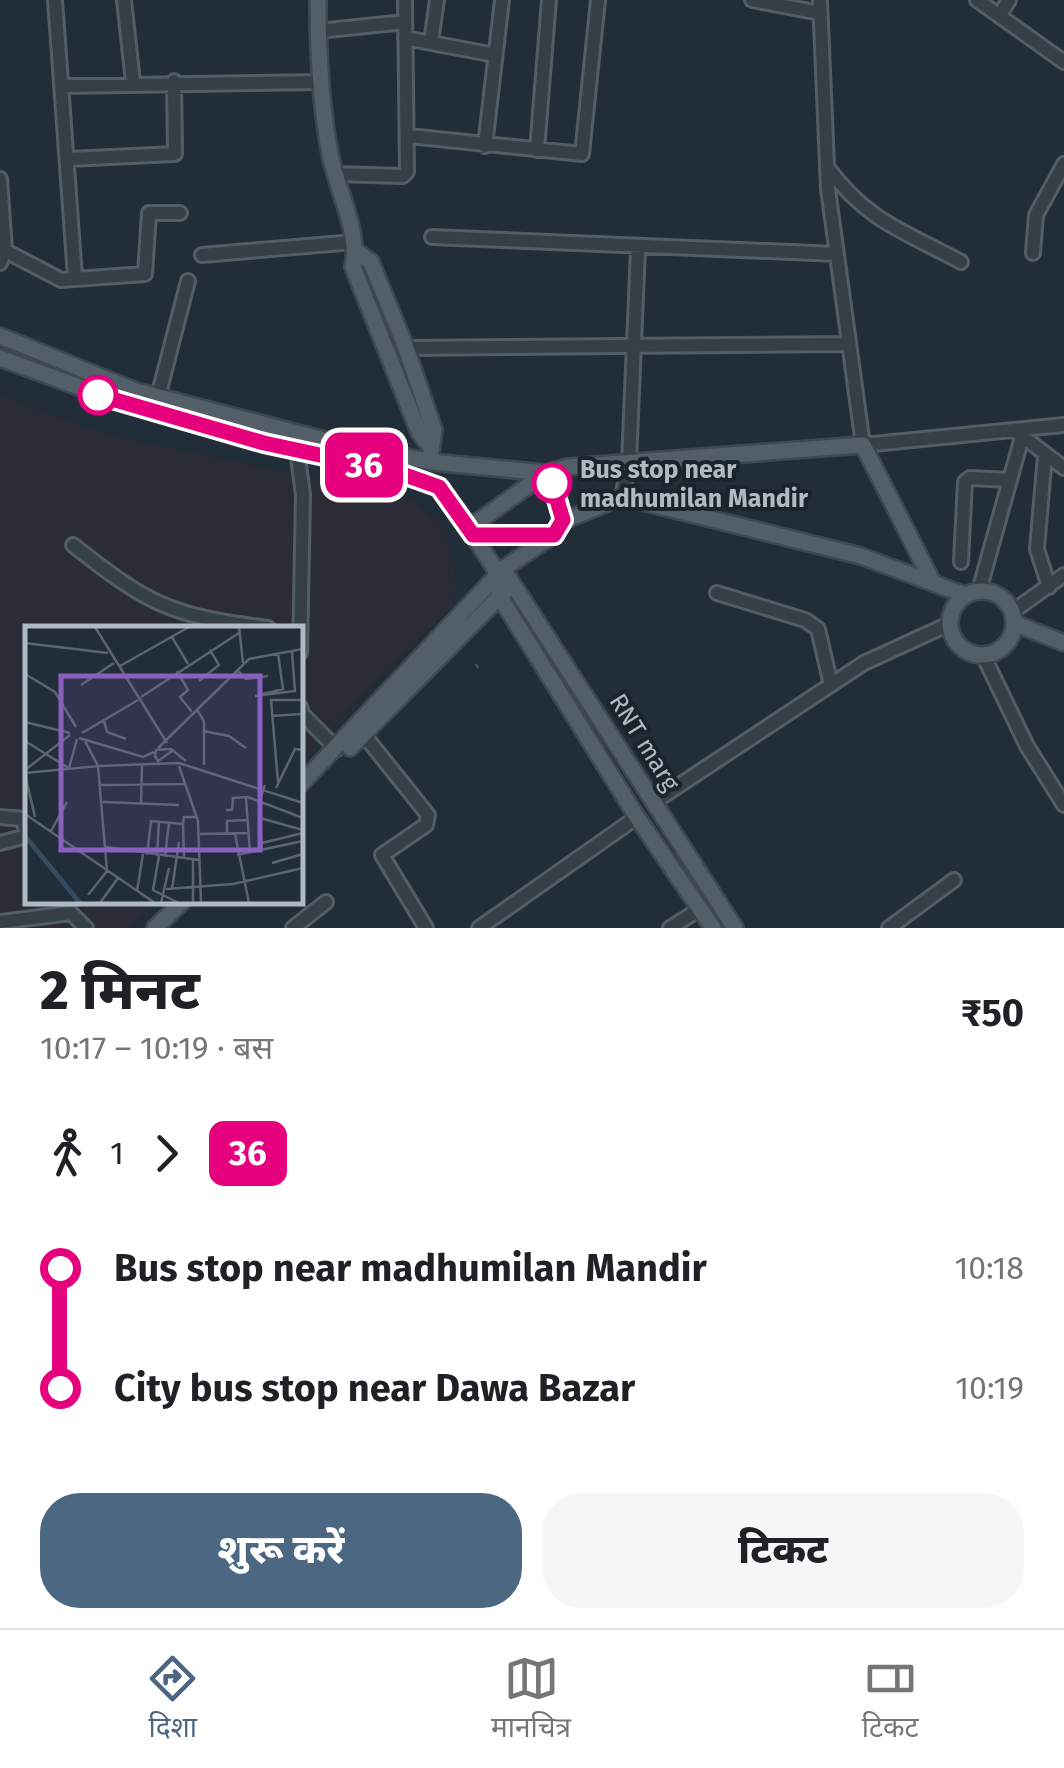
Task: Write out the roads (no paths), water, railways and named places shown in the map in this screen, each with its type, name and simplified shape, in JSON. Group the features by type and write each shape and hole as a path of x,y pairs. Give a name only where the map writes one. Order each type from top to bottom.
{"main road":[{"path":"318,0 319,82 334,174 355,246 354,267 431,454 439,487"},
{"path":"355,246 371,262 406,348 434,430 431,454"},
{"path":"0,336 158,397 340,444 431,454 546,474"},
{"path":"0,358 120,402 297,450 394,471 439,487"},
{"path":"471,532 546,474 568,467 863,445 933,583"},
{"path":"546,474 561,502 559,528"},
{"name":"RNT marg","path":"439,487 504,576 735,928"},
{"path":"302,783 504,576 559,528 622,497 861,556 933,583 999,596 1013,618 1064,643"},
{"path":"471,532 559,528"},
{"path":"302,792 364,736 500,597 504,576"},
{"path":"972,593 953,607 949,624 963,649 982,655 1005,645 1013,618"},
{"name":"RNT marg","path":"500,597 637,817 713,928"},
{"path":"156,928 180,903"},
{"path":"165,928 189,903"}],"street":[{"path":"55,0 75,276"},
{"path":"124,0 134,82"},
{"path":"334,174 403,176 409,136 404,0"},
{"path":"431,42 437,0"},
{"path":"485,146 502,0"},
{"path":"537,150 549,0"},
{"path":"409,136 582,154 598,0"},
{"path":"752,0 820,6 827,166 863,445 1018,433 1064,425"},
{"path":"977,0 1064,62"},
{"path":"1000,16 1009,0"},
{"path":"318,31 405,22"},
{"path":"406,38 495,55"},
{"path":"68,158 175,154 174,82"},
{"path":"63,86 319,82"},
{"path":"1033,253 1036,214 1064,164"},
{"path":"827,166 853,202 872,216 961,262"},
{"path":"0,179 2,254 61,280 75,276 146,274 149,213 180,213"},
{"path":"432,237 638,249 837,254"},
{"path":"202,255 355,246"},
{"path":"622,497 629,464 638,249"},
{"path":"158,397 188,282"},
{"path":"406,348 849,344"},
{"path":"1018,433 1064,468"},
{"path":"972,593 1010,480 1018,433"},
{"path":"297,450 303,494 301,626"},
{"path":"1045,455 1036,549 1050,587"},
{"path":"961,562 965,482 970,478 1010,480"},
{"path":"72,545 130,590 163,608 258,626"},
{"path":"1013,618 1064,575"},
{"path":"717,594 805,620 818,629 831,685"},
{"path":"654,802 864,664 949,624"},
{"path":"982,655 1027,746 1064,806"},
{"path":"302,709 337,749"},
{"path":"364,736 428,815 426,825 382,855 426,928"},
{"path":"0,817 23,819 25,826"},
{"path":"479,928 637,817"},
{"path":"0,843 25,837"},
{"path":"889,928 954,880"},
{"path":"293,928 326,902"},
{"path":"670,928 700,908"},
{"path":"0,922 71,913 86,928"}],"place":[{"name":"Bus stop near madhumilan Mandir","path":"552,483"}]}
